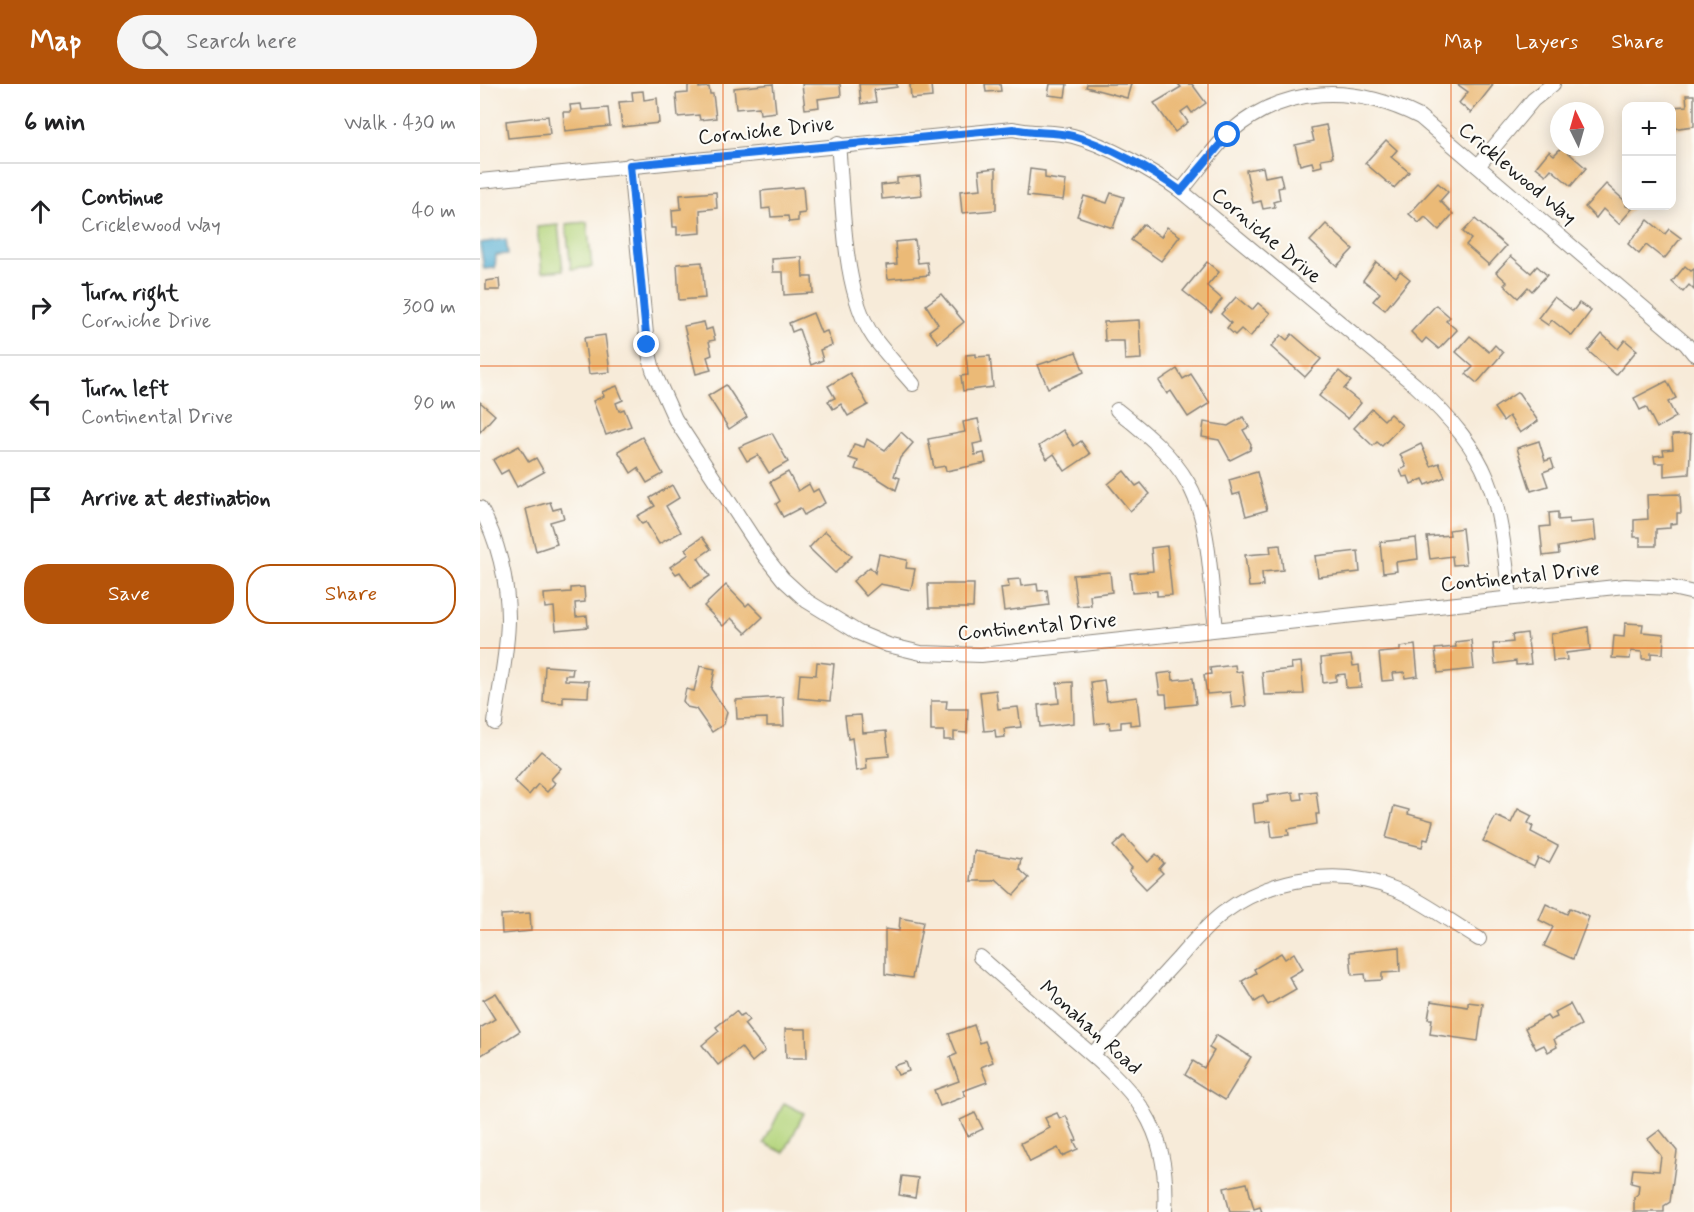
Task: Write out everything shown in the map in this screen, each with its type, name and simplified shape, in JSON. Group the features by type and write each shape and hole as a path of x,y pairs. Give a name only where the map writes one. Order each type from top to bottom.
{"street":[{"path":"1478,166 1533,100 1553,84"},
{"name":"Cricklewood Way","path":"1181,191 1228,135 1250,116 1291,94 1330,88 1364,91 1400,105 1420,117 1686,344 1694,354"},
{"name":"Corniche Drive","path":"480,181 838,144 1013,129 1031,134 1073,136 1151,170 1181,191 1415,385 1461,431 1481,460 1497,501 1510,598"},
{"path":"838,144 851,280 859,309 874,337 913,384"},
{"name":"Continental Drive","path":"630,165 647,345 663,398 764,555 783,579 834,619 888,645 921,653 958,656 1626,586 1672,588 1694,593"},
{"path":"1117,410 1151,437 1188,483 1201,513 1216,628"},
{"path":"480,508 492,535 503,575 508,619 495,723"},
{"path":"1093,1054 1206,928 1238,903 1279,885 1301,879 1327,877 1378,884 1414,899 1479,939"},
{"name":"Monahan Road","path":"980,957 1093,1054 1134,1095 1157,1137 1166,1171 1165,1212"}],"green space":[{"path":"587,222 592,267 571,269 566,224"},
{"path":"558,225 563,270 542,272 537,227"},
{"path":"784,1103 804,1113 784,1153 764,1143"}],"water":[{"path":"506,239 508,254 496,255 495,268 484,269 480,243"}],"building":[{"path":"699,84 699,88 709,87 710,94 713,94 716,118 700,120 699,115 678,117 676,94 688,93 688,85"},
{"path":"773,84 776,112 760,114 759,107 736,109 734,88"},
{"path":"802,84 840,84 841,96 818,99 819,107 805,109"},
{"path":"859,84 897,84 897,87 874,90 876,102 861,104"},
{"path":"910,84 931,84 932,97 911,99"},
{"path":"985,84 1000,84 1001,91 986,92"},
{"path":"1050,84 1067,84 1065,97 1048,95"},
{"path":"1087,84 1131,84 1127,98 1086,87"},
{"path":"1178,84 1192,84 1206,103 1192,113 1188,107 1181,112 1188,122 1175,132 1154,103 1181,87"},
{"path":"1457,84 1493,85 1471,113 1459,103 1468,92"},
{"path":"643,91 644,100 657,98 659,123 622,127 619,102 633,101 632,92"},
{"path":"1686,95 1694,95 1694,126 1676,128 1676,107 1687,106"},
{"path":"581,104 582,110 608,108 610,126 565,131 563,112 571,112 570,105"},
{"path":"548,116 550,134 508,138 506,121"},
{"path":"1326,125 1333,157 1321,159 1322,166 1314,168 1312,162 1300,165 1295,145 1314,141 1311,128"},
{"path":"1386,140 1397,150 1391,157 1409,172 1394,188 1365,163"},
{"path":"1549,151 1550,156 1572,156 1586,168 1571,186 1551,169 1546,175 1536,167"},
{"path":"1263,167 1265,177 1280,174 1283,187 1278,188 1280,200 1273,202 1275,207 1263,209 1261,201 1253,203 1246,170"},
{"path":"996,168 996,210 962,213 960,191 981,189 979,170"},
{"path":"1030,169 1045,171 1045,178 1066,181 1063,200 1027,196"},
{"path":"920,176 922,195 882,199 881,185 897,183 897,178"},
{"path":"1438,183 1448,192 1440,201 1453,214 1439,230 1425,217 1419,223 1409,214"},
{"path":"1606,184 1622,198 1622,210 1631,210 1619,224 1603,209 1596,218 1585,207"},
{"path":"803,187 805,213 798,214 798,221 789,222 788,216 771,217 770,208 762,209 761,191"},
{"path":"716,192 717,208 700,210 701,233 677,235 677,227 673,227 672,210 681,209 680,195"},
{"path":"1111,193 1124,197 1113,228 1077,216 1084,196 1107,203"},
{"path":"1475,219 1506,246 1489,265 1466,245 1471,239 1463,232"},
{"path":"1648,220 1665,234 1669,229 1681,238 1664,259 1646,245 1639,254 1628,244"},
{"path":"1143,224 1161,237 1167,227 1180,236 1161,261 1131,240"},
{"path":"1326,224 1353,249 1337,266 1310,241"},
{"path":"915,240 918,263 927,262 929,275 888,279 886,265 897,264 895,242"},
{"path":"1511,256 1531,273 1537,266 1547,275 1532,291 1528,287 1518,298 1504,285 1507,282 1496,272"},
{"path":"802,257 803,277 812,277 813,293 784,295 783,272 773,272 772,259"},
{"path":"702,262 705,298 679,300 677,264"},
{"path":"1207,262 1219,272 1207,286 1222,299 1211,313 1183,291"},
{"path":"1376,262 1396,277 1400,271 1410,279 1385,310 1373,301 1380,293 1363,280"},
{"path":"1685,266 1691,271 1694,269 1694,290 1689,285 1683,292 1672,282"},
{"path":"499,279 500,290 486,290 486,281"},
{"path":"941,294 964,322 938,343 929,331 938,324 926,305"},
{"path":"1236,297 1252,310 1258,303 1270,313 1250,337 1241,329 1235,335 1227,328 1231,323 1221,314"},
{"path":"1554,297 1573,311 1579,303 1591,311 1572,336 1552,320 1548,325 1538,318"},
{"path":"1436,305 1450,317 1446,321 1457,330 1439,349 1426,338 1422,343 1411,332"},
{"path":"813,313 821,333 827,331 832,345 820,350 823,360 811,365 799,329 792,332 789,323"},
{"path":"1139,320 1141,359 1125,360 1124,341 1105,341 1104,322"},
{"path":"704,322 706,330 712,328 715,340 709,341 712,355 707,357 711,370 696,374 684,326"},
{"path":"1292,334 1321,359 1305,377 1271,347 1281,335 1287,340"},
{"path":"1602,334 1618,349 1625,340 1637,350 1616,375 1588,351"},
{"path":"605,335 610,372 589,374 584,338"},
{"path":"1470,336 1489,352 1495,345 1503,353 1477,383 1466,374 1473,367 1456,352"},
{"path":"1076,352 1084,372 1048,388 1038,365"},
{"path":"976,354 976,357 990,356 993,387 963,391 961,376 968,375 966,355"},
{"path":"1177,369 1183,379 1191,374 1210,403 1188,417 1171,391 1167,394 1159,381"},
{"path":"1339,371 1351,381 1344,389 1361,403 1348,419 1319,396"},
{"path":"850,373 868,405 848,416 841,404 833,409 828,401 835,398 828,386"},
{"path":"1667,381 1676,398 1668,402 1676,417 1657,428 1646,407 1640,410 1634,398"},
{"path":"726,385 747,417 729,429 708,396"},
{"path":"617,386 623,400 616,403 619,411 624,409 631,426 606,435 593,401 604,396 602,392"},
{"path":"1518,392 1538,421 1520,433 1509,416 1503,421 1494,408"},
{"path":"480,402 495,415 480,432"},
{"path":"1372,409 1384,420 1390,414 1402,425 1382,446 1377,442 1373,446 1354,428"},
{"path":"1243,417 1249,427 1243,430 1251,444 1250,450 1230,460 1219,440 1202,437 1204,422 1228,426"},
{"path":"978,419 983,442 973,444 975,455 984,453 986,463 946,471 945,466 934,468 928,439 965,432 963,422"},
{"path":"1063,430 1074,446 1081,441 1090,454 1065,471 1054,454 1047,459 1039,446"},
{"path":"901,432 913,443 900,458 894,476 900,478 896,490 871,474 855,469 858,461 849,458 854,444 864,447 867,439 885,450"},
{"path":"772,433 788,462 769,473 758,455 747,461 739,447"},
{"path":"1691,434 1689,474 1664,476 1664,463 1655,463 1654,456 1664,455 1663,450 1673,449 1672,435"},
{"path":"642,437 663,474 647,483 638,468 631,473 618,451"},
{"path":"1539,441 1545,461 1551,459 1554,468 1543,472 1548,486 1531,491 1517,448"},
{"path":"1421,444 1431,466 1439,463 1445,477 1426,485 1423,479 1411,484 1408,476 1403,477 1400,470 1406,467 1400,454"},
{"path":"519,446 529,462 536,458 544,472 517,487 508,470 501,474 493,460"},
{"path":"1124,471 1136,486 1141,483 1150,494 1130,511 1108,484"},
{"path":"788,472 798,491 809,484 813,492 818,489 825,503 804,515 800,508 783,517 776,504 780,501 770,482"},
{"path":"1257,472 1267,510 1246,516 1240,493 1233,495 1229,480"},
{"path":"672,485 679,498 666,506 681,532 659,544 646,522 642,524 637,516 655,506 650,498"},
{"path":"1680,494 1681,513 1677,513 1677,523 1670,524 1670,528 1656,529 1656,546 1640,546 1640,537 1634,537 1634,520 1648,519 1647,495"},
{"path":"550,502 553,510 561,508 564,518 550,522 557,544 536,551 526,509"},
{"path":"1558,512 1558,520 1569,519 1569,523 1594,521 1596,540 1558,547 1559,554 1543,556 1540,527 1550,526 1549,513"},
{"path":"1462,528 1466,564 1453,565 1452,556 1430,559 1427,537 1450,535 1449,530"},
{"path":"825,531 852,556 835,573 809,548"},
{"path":"702,537 711,549 698,558 710,576 691,588 680,572 676,574 670,567 689,554 685,549"},
{"path":"1416,538 1418,559 1396,562 1397,571 1383,573 1380,542"},
{"path":"1280,545 1283,570 1262,572 1263,586 1249,587 1245,555 1271,553 1270,546"},
{"path":"1167,546 1172,595 1157,596 1157,591 1132,593 1130,573 1153,571 1151,548"},
{"path":"1358,551 1360,572 1318,577 1315,556"},
{"path":"879,554 907,560 906,568 915,569 911,590 880,584 866,596 853,581 870,567 875,573"},
{"path":"1110,572 1112,592 1090,595 1091,605 1077,606 1073,575"},
{"path":"1020,579 1021,586 1037,584 1038,591 1047,590 1049,605 1004,611 1001,588 1009,587 1008,580"},
{"path":"928,584 974,584 973,608 929,608"},
{"path":"726,585 746,606 749,603 763,617 746,633 731,618 723,626 704,606"},
{"path":"584,587 585,602 575,603 576,617 587,616 588,627 556,630 554,607 545,608 544,594 571,592 571,588"},
{"path":"1625,623 1643,624 1642,632 1664,634 1663,654 1651,653 1651,659 1642,659 1642,652 1631,651 1630,659 1612,658 1614,636 1624,637"},
{"path":"1588,627 1590,650 1566,653 1567,660 1553,661 1551,634"},
{"path":"1527,633 1531,664 1516,665 1516,661 1495,664 1493,644 1513,642 1512,635"},
{"path":"1471,640 1474,669 1438,673 1435,649 1456,647 1455,642"},
{"path":"1415,645 1418,676 1405,678 1404,672 1393,673 1394,680 1382,681 1379,653 1400,651 1400,647"},
{"path":"1351,655 1353,666 1359,665 1361,687 1346,688 1345,674 1336,675 1336,681 1323,683 1321,658"},
{"path":"817,662 834,664 830,701 798,698 800,674 816,675"},
{"path":"1301,662 1304,694 1264,695 1262,672 1292,669 1291,663"},
{"path":"1235,665 1236,672 1242,671 1246,706 1232,708 1230,692 1207,694 1204,675 1211,674 1210,668"},
{"path":"545,666 573,668 572,675 565,675 565,680 589,681 588,697 563,696 563,703 543,702"},
{"path":"700,666 715,669 711,689 727,712 724,724 712,732 696,709 687,707 683,701 686,689 694,691"},
{"path":"1172,672 1173,680 1193,678 1196,704 1167,707 1166,694 1160,694 1157,674"},
{"path":"1104,680 1107,701 1137,697 1140,724 1130,725 1130,721 1121,722 1121,728 1110,729 1109,722 1095,724 1091,682"},
{"path":"1073,682 1074,723 1040,727 1038,705 1059,703 1057,683"},
{"path":"996,690 998,709 1018,707 1021,727 1004,729 1005,737 996,738 995,730 984,731 980,692"},
{"path":"783,697 784,726 767,726 767,718 737,719 736,700"},
{"path":"931,701 947,701 946,709 968,709 967,733 954,732 954,740 944,740 944,731 931,731"},
{"path":"861,715 863,733 886,731 889,756 866,758 867,769 856,771 852,738 848,739 845,716"},
{"path":"541,751 561,768 551,779 555,783 547,792 538,784 529,795 514,781"},
{"path":"1316,791 1319,814 1316,814 1317,824 1288,829 1289,835 1272,837 1270,821 1255,823 1253,804 1268,802 1267,796 1293,792 1294,800 1302,799 1301,793"},
{"path":"1394,806 1409,810 1408,814 1433,821 1428,840 1424,839 1422,847 1386,838"},
{"path":"1518,809 1532,816 1528,823 1533,826 1531,832 1558,846 1549,863 1538,858 1534,867 1483,841 1496,816 1511,823"},
{"path":"1124,836 1148,862 1156,854 1164,863 1159,869 1163,873 1146,889 1129,871 1132,868 1113,846"},
{"path":"974,851 1021,859 1019,869 1029,878 1014,895 996,879 971,881"},
{"path":"1546,904 1567,914 1570,908 1589,917 1573,959 1544,946 1553,927 1539,920"},
{"path":"530,913 531,931 502,934 501,915"},
{"path":"900,918 923,922 912,978 885,974 885,929 899,931"},
{"path":"1399,947 1400,972 1382,973 1382,980 1366,981 1365,974 1352,975 1350,952"},
{"path":"1281,953 1285,959 1294,953 1303,969 1289,977 1296,989 1268,1005 1263,997 1255,1002 1242,981 1256,973 1254,969"},
{"path":"496,993 520,1031 480,1056 480,1028 495,1019 483,1000"},
{"path":"1431,1001 1468,1007 1468,1002 1483,1004 1478,1041 1430,1034 1432,1019 1428,1019"},
{"path":"1570,1004 1581,1025 1554,1039 1557,1047 1548,1052 1544,1045 1536,1049 1525,1028 1547,1016 1550,1020 1557,1017 1555,1012"},
{"path":"736,1011 740,1016 744,1014 749,1020 744,1024 765,1051 752,1062 741,1047 718,1065 702,1045 719,1031 716,1027"},
{"path":"974,1025 980,1043 985,1041 993,1062 981,1067 987,1082 963,1091 966,1096 940,1106 934,1090 959,1081 950,1057 957,1054 949,1034"},
{"path":"785,1029 806,1029 807,1058 786,1058"},
{"path":"1216,1035 1251,1057 1225,1100 1185,1075 1193,1061 1204,1068 1214,1051 1209,1048"},
{"path":"906,1062 909,1071 898,1075 894,1066"},
{"path":"975,1113 983,1129 968,1136 960,1120"},
{"path":"1057,1113 1060,1119 1066,1116 1077,1140 1074,1141 1078,1149 1062,1156 1058,1148 1030,1162 1021,1143 1050,1128 1045,1118"},
{"path":"1660,1130 1677,1151 1670,1202 1664,1206 1664,1212 1634,1212 1634,1197 1638,1194 1639,1185 1631,1183 1633,1169 1659,1171 1661,1156 1648,1139"},
{"path":"902,1176 918,1178 915,1198 899,1195"},
{"path":"1247,1183 1254,1209 1260,1207 1262,1212 1230,1212 1224,1188"}],"route":[{"path":"647,345 630,165 1013,129 1031,134 1073,136 1151,170 1181,191 1228,135"}]}
